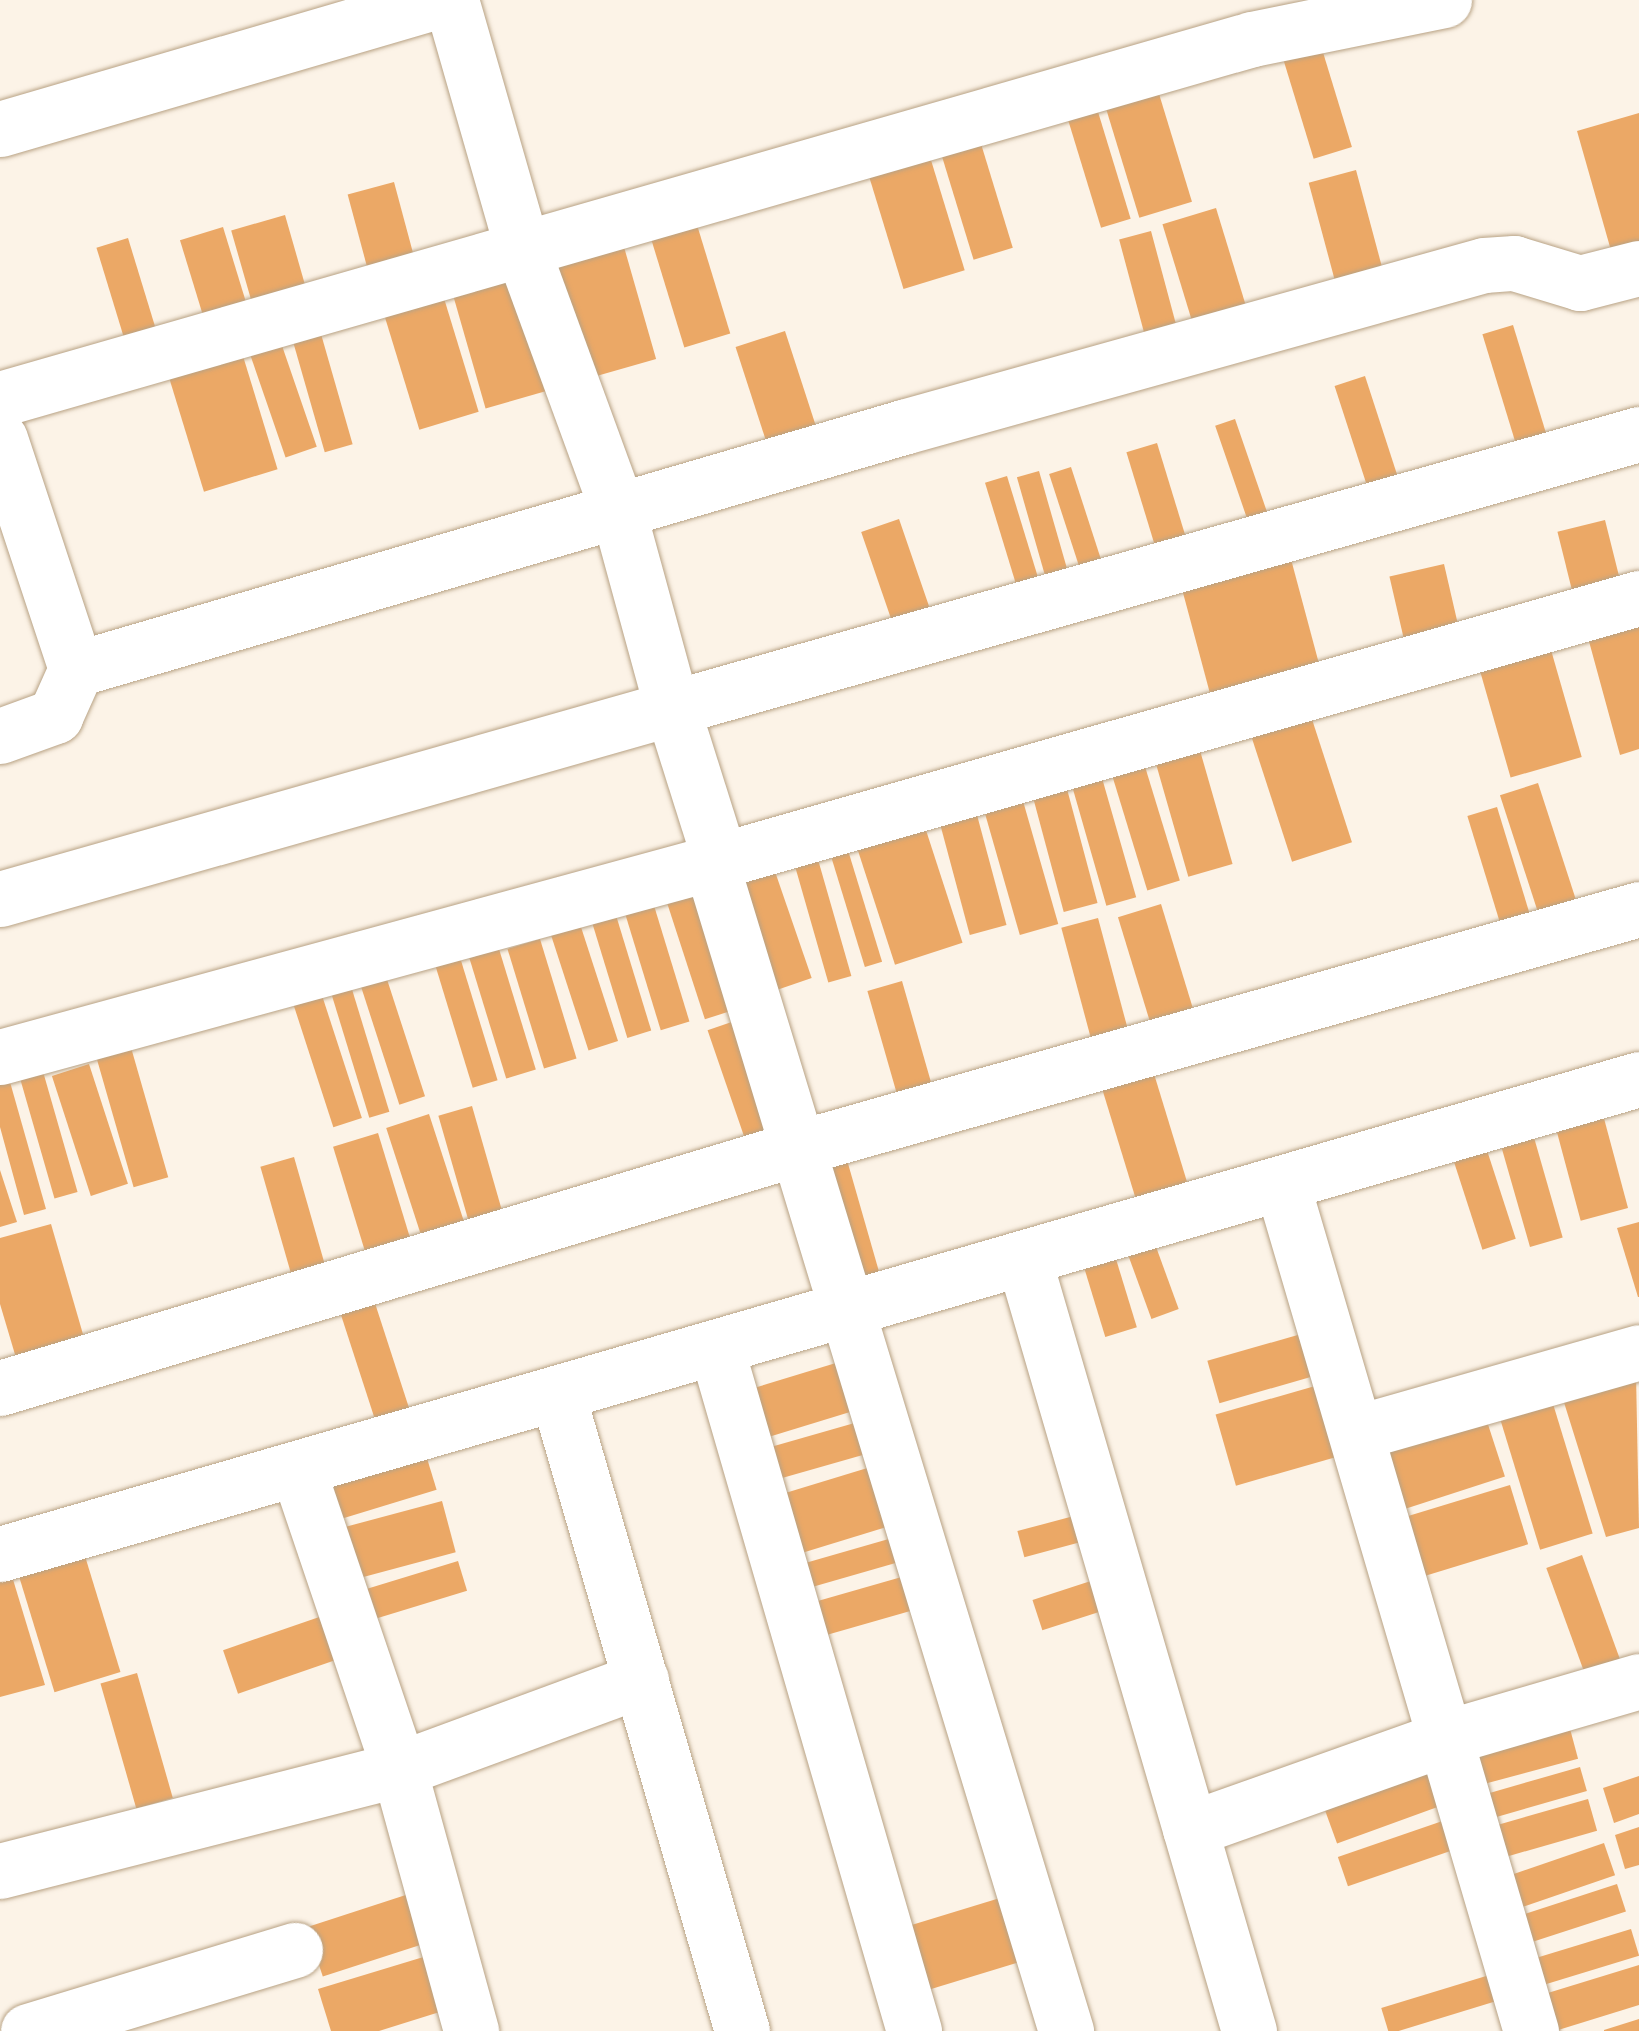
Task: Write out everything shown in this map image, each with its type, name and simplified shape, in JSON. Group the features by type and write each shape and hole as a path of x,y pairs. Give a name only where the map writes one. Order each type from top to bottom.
{"street":[{"path":"0,129 441,0"},
{"path":"451,0 523,251 618,512 846,1313 950,1634 1066,2031"},
{"path":"0,399 1252,40 1444,0"},
{"path":"76,669 1484,265 1514,263 1580,283 1639,268"},
{"path":"0,900 1639,434"},
{"path":"0,439 76,669 55,716 0,736"},
{"path":"0,1056 715,862 1639,598"},
{"path":"0,1388 798,1148 1639,908"},
{"path":"0,1554 846,1313 1639,1079"},
{"path":"1282,1184 1359,1432 1532,2031"},
{"path":"1024,1260 1250,2031"},
{"path":"717,1350 914,2031"},
{"path":"1359,1432 1639,1352"},
{"path":"558,1396 742,2031"},
{"path":"298,1470 399,1769 471,2031"},
{"path":"0,1871 399,1769 641,1680"},
{"path":"1190,1829 1448,1737 1639,1681"},
{"path":"28,2031 296,1950"}],"building":[{"path":"1318,36 1352,147 1314,159 1280,48"},
{"path":"1156,84 1192,202 1139,218 1103,100"},
{"path":"1095,102 1131,219 1101,228 1065,111"},
{"path":"1639,113 1639,254 1614,261 1577,131"},
{"path":"978,134 1013,248 974,260 939,146"},
{"path":"927,147 965,270 904,289 866,166"},
{"path":"1356,170 1387,284 1339,297 1309,183"},
{"path":"394,182 417,268 371,280 348,194"},
{"path":"1216,208 1250,321 1197,337 1162,224"},
{"path":"285,215 309,298 255,313 231,230"},
{"path":"694,215 730,334 684,348 648,229"},
{"path":"223,227 249,313 206,326 180,240"},
{"path":"1151,231 1179,337 1148,346 1119,240"},
{"path":"620,233 656,359 588,378 552,253"},
{"path":"128,238 158,336 127,346 96,248"},
{"path":"522,267 557,388 486,409 451,287"},
{"path":"443,295 479,412 419,430 384,313"},
{"path":"1513,325 1549,443 1518,452 1482,334"},
{"path":"319,327 353,444 325,452 291,335"},
{"path":"785,331 818,433 769,449 736,347"},
{"path":"279,337 317,447 286,457 248,348"},
{"path":"239,343 278,469 204,492 165,366"},
{"path":"1365,376 1401,486 1370,496 1335,386"},
{"path":"1235,419 1270,520 1250,527 1215,426"},
{"path":"1157,443 1188,545 1158,555 1126,452"},
{"path":"1071,467 1103,566 1081,573 1049,474"},
{"path":"1039,471 1070,581 1048,587 1017,477"},
{"path":"1007,476 1042,592 1020,598 985,483"},
{"path":"899,519 933,618 895,631 861,532"},
{"path":"1605,520 1622,590 1575,602 1557,532"},
{"path":"1288,548 1322,676 1213,706 1179,577"},
{"path":"1444,564 1461,639 1407,652 1389,577"},
{"path":"1639,619 1639,749 1620,755 1587,634"},
{"path":"1547,636 1582,757 1511,778 1476,656"},
{"path":"1309,710 1352,842 1292,862 1249,729"},
{"path":"1197,740 1233,864 1188,877 1153,753"},
{"path":"1143,760 1180,880 1147,890 1110,770"},
{"path":"1102,778 1136,897 1106,906 1072,787"},
{"path":"1538,783 1578,905 1540,917 1500,795"},
{"path":"1067,789 1098,903 1064,912 1033,798"},
{"path":"1023,801 1058,924 1020,935 985,812"},
{"path":"1497,807 1531,918 1501,927 1467,816"},
{"path":"977,815 1007,925 970,935 940,825"},
{"path":"923,821 963,943 895,965 855,843"},
{"path":"847,847 882,962 865,967 830,852"},
{"path":"815,849 851,976 828,983 792,856"},
{"path":"770,857 812,978 764,994 723,873"},
{"path":"706,877 748,1005 705,1019 663,891"},
{"path":"652,899 689,1021 661,1030 623,908"},
{"path":"1161,904 1194,1013 1151,1026 1118,917"},
{"path":"615,912 651,1031 627,1038 591,919"},
{"path":"1098,918 1132,1044 1095,1053 1061,928"},
{"path":"580,924 618,1041 589,1051 551,934"},
{"path":"540,939 577,1059 544,1068 507,949"},
{"path":"499,949 536,1069 506,1079 469,958"},
{"path":"459,954 498,1080 473,1088 434,962"},
{"path":"383,967 425,1096 399,1105 357,975"},
{"path":"347,973 389,1112 369,1118 327,979"},
{"path":"902,981 936,1099 901,1109 867,991"},
{"path":"318,983 362,1118 333,1127 289,992"},
{"path":"752,1015 794,1137 750,1152 708,1030"},
{"path":"128,1037 168,1177 134,1187 93,1047"},
{"path":"89,1064 128,1184 91,1196 52,1076"},
{"path":"1151,1064 1190,1190 1138,1206 1099,1080"},
{"path":"42,1068 78,1192 54,1199 19,1075"},
{"path":"10,1082 46,1209 24,1215 0,1127 0,1085"},
{"path":"1598,1096 1628,1208 1581,1221 1551,1109"},
{"path":"472,1106 504,1218 471,1228 438,1116"},
{"path":"429,1114 468,1234 425,1248 386,1128"},
{"path":"1531,1127 1563,1238 1530,1247 1498,1136"},
{"path":"378,1133 415,1255 370,1269 333,1147"},
{"path":"1483,1138 1516,1239 1482,1250 1450,1149"},
{"path":"294,1157 328,1274 294,1284 260,1167"},
{"path":"847,1160 883,1286 855,1294 819,1168"},
{"path":"0,1170 17,1222 0,1227"},
{"path":"1639,1222 1639,1297 1638,1297 1617,1228"},
{"path":"51,1224 87,1348 19,1368 0,1304 0,1238"},
{"path":"1151,1233 1179,1309 1151,1319 1124,1243"},
{"path":"1112,1246 1137,1327 1105,1337 1080,1256"},
{"path":"372,1294 413,1420 379,1432 338,1305"},
{"path":"1315,1330 1327,1372 1219,1403 1207,1361"},
{"path":"849,1359 864,1408 751,1442 736,1393"},
{"path":"1636,1374 1639,1528 1606,1537 1562,1396"},
{"path":"1329,1382 1349,1453 1236,1486 1216,1415"},
{"path":"1550,1394 1593,1534 1540,1550 1497,1410"},
{"path":"1483,1409 1505,1477 1399,1511 1377,1443"},
{"path":"872,1418 881,1450 761,1484 752,1452"},
{"path":"422,1442 437,1490 329,1523 314,1475"},
{"path":"887,1462 905,1521 790,1556 772,1497"},
{"path":"1510,1485 1528,1544 1424,1576 1406,1517"},
{"path":"442,1501 456,1552 348,1581 334,1530"},
{"path":"1085,1513 1092,1539 1024,1557 1017,1531"},
{"path":"913,1532 920,1556 803,1590 796,1566"},
{"path":"81,1543 120,1672 54,1692 15,1563"},
{"path":"1582,1555 1627,1678 1591,1691 1546,1568"},
{"path":"458,1561 467,1591 360,1623 351,1594"},
{"path":"8,1563 45,1685 0,1697 0,1565"},
{"path":"919,1572 929,1606 806,1641 796,1607"},
{"path":"1100,1578 1110,1608 1042,1630 1032,1600"},
{"path":"328,1614 343,1657 238,1694 223,1650"},
{"path":"137,1673 173,1798 136,1808 100,1683"},
{"path":"1569,1725 1578,1759 1469,1788 1460,1754"},
{"path":"1450,1762 1463,1798 1337,1844 1324,1808"},
{"path":"1580,1767 1587,1791 1488,1819 1481,1795"},
{"path":"1639,1776 1639,1814 1614,1823 1603,1788"},
{"path":"1588,1799 1597,1831 1504,1857 1495,1826"},
{"path":"1457,1816 1467,1845 1348,1886 1338,1857"},
{"path":"1639,1827 1639,1865 1625,1869 1615,1835"},
{"path":"1604,1843 1615,1875 1515,1910 1504,1878"},
{"path":"1617,1884 1626,1912 1525,1944 1516,1917"},
{"path":"418,1891 434,1940 323,1977 307,1927"},
{"path":"1013,1894 1033,1958 914,1994 894,1930"},
{"path":"1631,1929 1639,1956 1536,1987 1528,1961"},
{"path":"430,1955 446,2010 379,2031 331,2031 318,1989"},
{"path":"1639,1965 1639,2005 1555,2031 1538,1996"},
{"path":"1496,1973 1504,1999 1399,2031 1388,2031 1381,2008"},
{"path":"1639,2019 1639,2031 1604,2031 1604,2030"}]}
